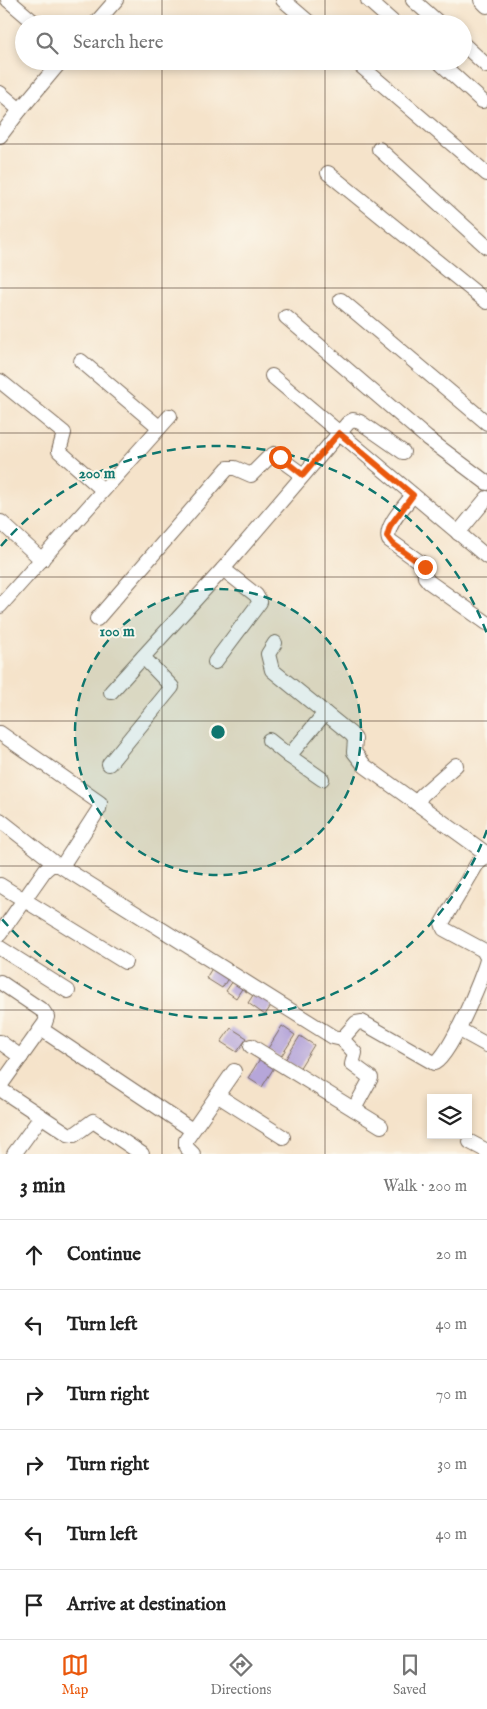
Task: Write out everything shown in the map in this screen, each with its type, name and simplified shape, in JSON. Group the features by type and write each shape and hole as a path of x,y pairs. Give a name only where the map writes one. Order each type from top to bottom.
{"street":[{"path":"8,0 26,15"},
{"path":"103,15 116,0"},
{"path":"283,0 300,15"},
{"path":"368,0 385,15"},
{"path":"413,0 430,15"},
{"path":"481,0 487,6"},
{"path":"472,52 487,66"},
{"path":"0,136 53,70"},
{"path":"366,70 487,174"},
{"path":"448,70 482,100"},
{"path":"0,93 20,110"},
{"path":"379,149 487,246"},
{"path":"328,173 487,302"},
{"path":"341,300 487,423"},
{"path":"286,317 427,438 487,483"},
{"path":"81,361 159,427"},
{"path":"272,376 487,557"},
{"path":"0,381 64,433 59,451 103,490"},
{"path":"0,606 170,416"},
{"path":"110,692 223,569 351,421 356,420 403,452"},
{"path":"97,619 228,468 235,468 251,475 269,456 274,454 303,475"},
{"path":"413,495 390,526 387,536 389,540 424,565 429,582 487,624"},
{"path":"458,533 487,498"},
{"path":"1,522 42,560"},
{"path":"216,662 260,602 256,595 223,569"},
{"path":"275,644 268,654 272,670 352,734 355,739 354,752 365,766 487,855 477,864 442,923 448,931 483,950 487,958 458,1029 441,1058 436,1063 362,1022 356,1023 342,1039"},
{"path":"109,764 172,687 143,657"},
{"path":"289,756 325,713"},
{"path":"0,732 100,803 100,809 59,865"},
{"path":"269,740 322,779"},
{"path":"416,804 422,795 456,765"},
{"path":"0,820 59,865 333,1037 342,1039 355,1053 352,1064 371,1078 354,1109"},
{"path":"0,934 45,870 50,865 59,865"},
{"path":"0,885 125,962"},
{"path":"0,948 68,991"},
{"path":"0,982 46,1014 47,1020 0,1089 41,1117 72,1135 90,1122 96,1122 142,1154"},
{"path":"42,1029 192,1130"},
{"path":"458,1029 487,1045"},
{"path":"0,1042 21,1057"},
{"path":"251,1046 381,1126"},
{"path":"193,1154 185,1144 192,1130 234,1071"},
{"path":"217,1095 283,1137"},
{"path":"14,1154 41,1117"},
{"path":"470,1142 487,1151"}],"building":[{"path":"214,965 230,975 222,988 206,978"},
{"path":"235,978 245,984 236,998 226,991"},
{"path":"257,989 274,1001 265,1015 248,1003"},
{"path":"282,1026 295,1035 280,1058 267,1050"},
{"path":"231,1028 247,1038 237,1052 221,1042"},
{"path":"300,1036 314,1045 299,1069 285,1060"},
{"path":"261,1057 275,1066 262,1087 248,1078"}],"route":[{"path":"280,457 303,475 339,433 413,495 390,526 387,536 393,544 425,567"}]}
